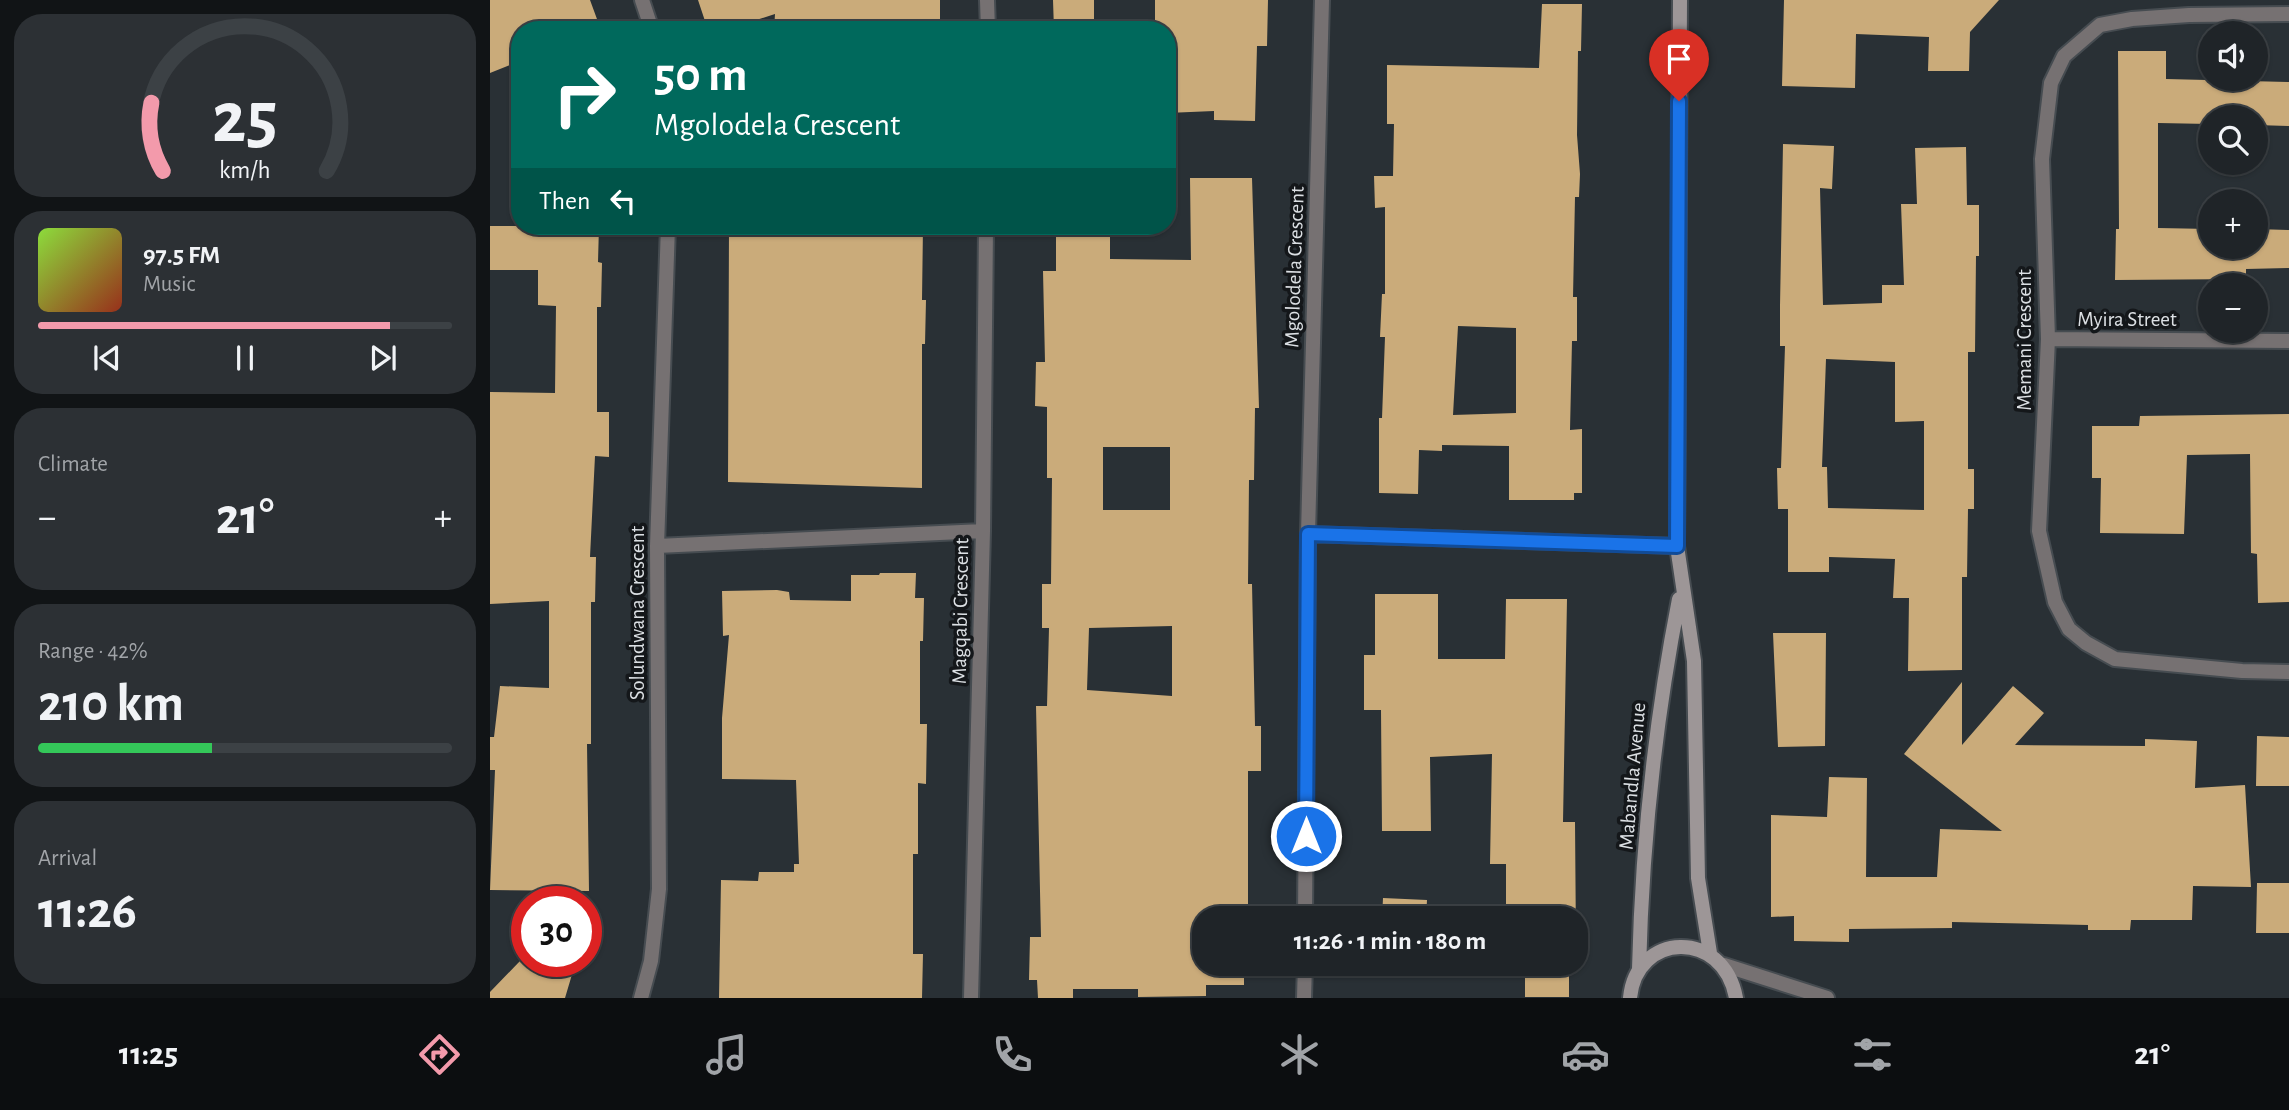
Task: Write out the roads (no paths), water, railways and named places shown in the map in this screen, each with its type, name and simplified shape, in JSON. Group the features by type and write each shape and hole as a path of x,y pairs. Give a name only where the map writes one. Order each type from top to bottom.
{"street":[{"path":"642,0 649,21"},
{"path":"987,0 988,21"},
{"name":"Mgolodela Crescent","path":"1305,906 1308,534 1322,0"},
{"name":"Mabandla Avenue","path":"1680,0 1677,546 1681,588 1694,661 1699,878 1710,953"},
{"name":"Memani Crescent","path":"2289,14 2132,19 2100,25 2064,56 2051,83 2042,159 2048,340 2039,531 2055,602 2069,629 2115,659 2242,671 2289,672"},
{"name":"Solundwana Crescent","path":"641,998 651,961 659,889 657,547 668,235"},
{"name":"Magqabi Crescent","path":"971,998 984,531 986,235"},
{"name":"Myira Street","path":"2048,340 2289,341"},
{"path":"657,547 984,531"},
{"path":"1308,534 1677,546"},
{"name":"Mabandla Avenue","path":"1630,998 1631,985 1639,969 1641,912 1659,708 1681,588"},
{"path":"1639,969 1654,956 1672,948 1692,947 1710,953 1724,965 1733,981 1736,998"},
{"path":"1724,965 1827,998"},
{"path":"1304,998 1305,976"}]}
